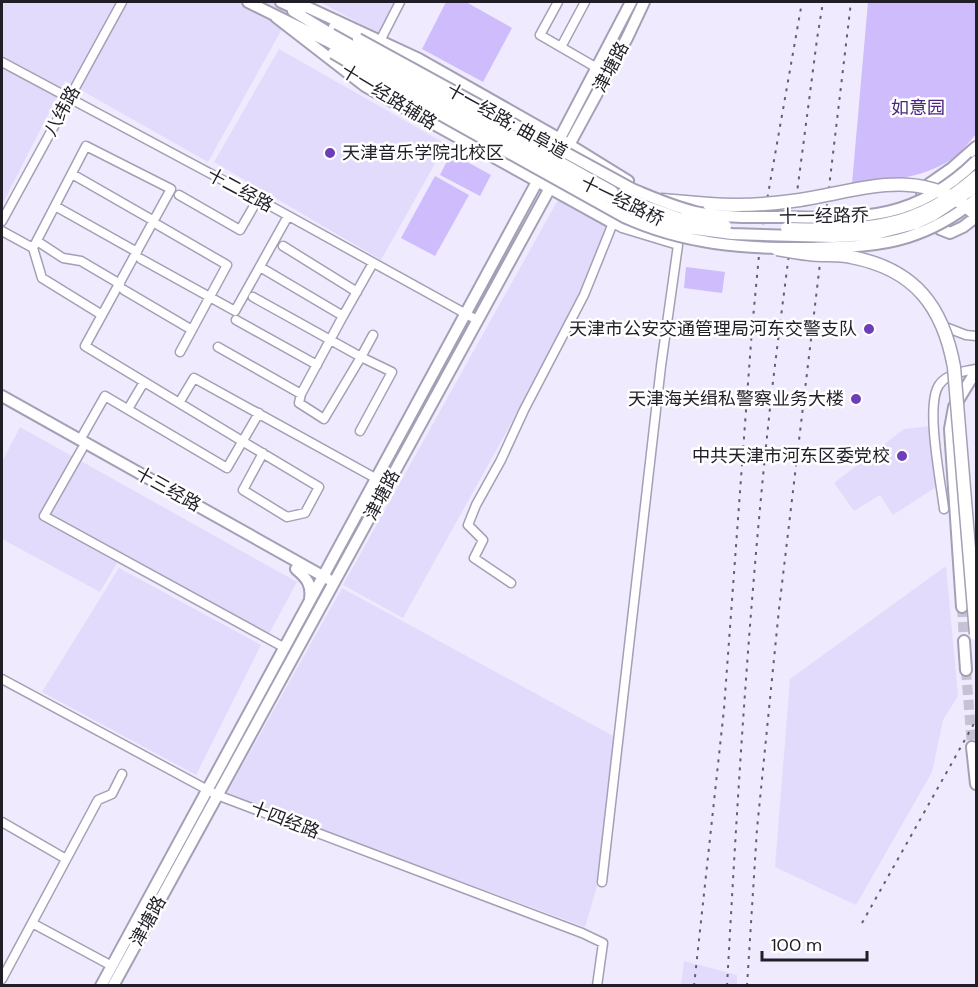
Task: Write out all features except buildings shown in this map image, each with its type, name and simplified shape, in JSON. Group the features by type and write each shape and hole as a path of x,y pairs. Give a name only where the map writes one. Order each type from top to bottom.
{"highway":[{"path":"658,200 735,206 759,205 880,186 915,185 945,192 963,203 976,217"},
{"path":"777,249 851,257 883,266 918,288 936,310 947,333 956,376 976,634"}],"main road":[{"path":"248,2 276,17 329,38"},
{"path":"280,2 329,38"},
{"name":"十一经路; 曲阜道","path":"280,2 358,39 632,189 658,200"},
{"path":"296,2 419,59 564,142 628,182 613,223"},
{"name":"津塘路","path":"324,583 477,320 550,188 564,142 597,68 631,2"},
{"name":"津塘路","path":"101,986 314,607 377,479 538,180 564,142 627,38 644,2"},
{"name":"十一经路桥","path":"276,17 428,108 644,226 689,240 777,249 837,248 893,241 923,231 952,217 976,200"},
{"name":"十一经路辅路","path":"276,17 365,86 613,223"},
{"name":"十一经路桥","path":"329,38 615,192 661,213 687,220 744,227 862,229 903,220 932,208 952,196 976,176"},
{"name":"十一经路桥","path":"329,38 597,191 650,218 679,227 732,234 833,237 872,235 915,224 976,190"},
{"path":"976,147 924,188 922,197 934,222 940,229 950,233 963,228 976,217"},
{"name":"十一经路乔","path":"658,200 680,208 711,214 822,218 870,216 905,208 929,196 960,177 976,161"},
{"path":"952,168 976,190"},
{"path":"963,228 976,228"},
{"path":"962,607 950,429 954,408 976,370"},
{"name":"十三经路","path":"2,396 81,444 298,566 324,583"},
{"name":"十三经路","path":"2,404 81,444"},
{"path":"298,566 310,585 314,607"},
{"name":"津塘路","path":"113,986 285,648 314,607"},
{"path":"964,641 966,670"},
{"path":"972,747 976,784"}],"street":[{"name":"八纬路","path":"2,221 122,2"},
{"path":"380,40 400,2"},
{"path":"558,2 540,35 597,68"},
{"path":"561,47 585,2"},
{"name":"十二经路","path":"2,62 258,198 477,320"},
{"path":"102,315 42,278 35,244 86,146 171,189 139,256 85,346 144,382 263,453 319,487 305,513 287,517 243,490 263,453"},
{"path":"72,174 227,265 180,352"},
{"path":"179,195 240,230 258,198"},
{"path":"55,206 235,311 288,216"},
{"path":"511,583 474,558 483,540 468,525 476,505 584,295 613,223 622,228 678,245 661,366 602,882"},
{"path":"2,231 63,258 81,261 192,330"},
{"path":"283,246 357,292"},
{"path":"373,263 301,394 299,403 324,419 373,335"},
{"path":"260,267 343,316"},
{"path":"253,297 330,341 392,372 360,430"},
{"path":"236,320 317,365"},
{"path":"933,320 947,328 976,336"},
{"path":"218,347 301,394"},
{"path":"944,509 932,406 938,386 945,379 976,370"},
{"path":"179,403 194,378 377,479"},
{"path":"128,409 144,382"},
{"path":"259,413 227,468 105,396 44,516 285,648"},
{"name":"十四经路","path":"2,680 212,792 603,943 597,986"},
{"path":"2,979 98,800 112,794 122,774"},
{"path":"2,822 66,860"},
{"path":"32,923 112,966"}],"shaded area":[{"path":"2,2 297,2 208,162 65,81 2,205"},
{"path":"320,2 396,2 378,33"},
{"name":"天津音乐学院北校区","path":"279,49 446,144 381,260 214,162"},
{"path":"559,198 615,228 583,294 403,618 343,585"},
{"name":"中共天津市河东区委党校","path":"931,426 939,485 893,515 880,495 854,511 834,483 904,429"},
{"path":"20,427 297,582 264,643 117,563 100,592 2,539 2,462"},
{"path":"946,566 958,696 943,720 932,772 856,905 775,867 790,679"},
{"path":"119,568 261,645 196,775 42,692"},
{"path":"342,588 617,738 598,883 585,927 226,795"},
{"path":"684,961 737,975 737,985 681,985"}],"green space":[{"path":"446,2 466,2 512,28 483,82 422,49"},
{"name":"如意园","path":"868,2 976,2 976,134 957,155 933,169 907,177 852,184"},
{"path":"451,153 491,175 480,196 440,175"},
{"path":"435,176 469,195 435,256 401,238"},
{"path":"686,267 725,272 722,293 684,288"}],"tunnel":[{"path":"962,607 964,641"},
{"path":"966,670 972,747"}],"railway":[{"path":"694,986 724,709 761,234 802,2"},
{"path":"727,986 745,688 764,464 823,2"},
{"path":"747,986 757,829 779,609 851,2"},
{"path":"862,923 976,720"}],"place":[{"name":"天津音乐学院北校区","path":"330,153"},
{"name":"天津市公安交通管理局河东交警支队","path":"869,329"},
{"name":"天津海关缉私警察业务大楼","path":"856,399"},
{"name":"中共天津市河东区委党校","path":"902,456"}]}
